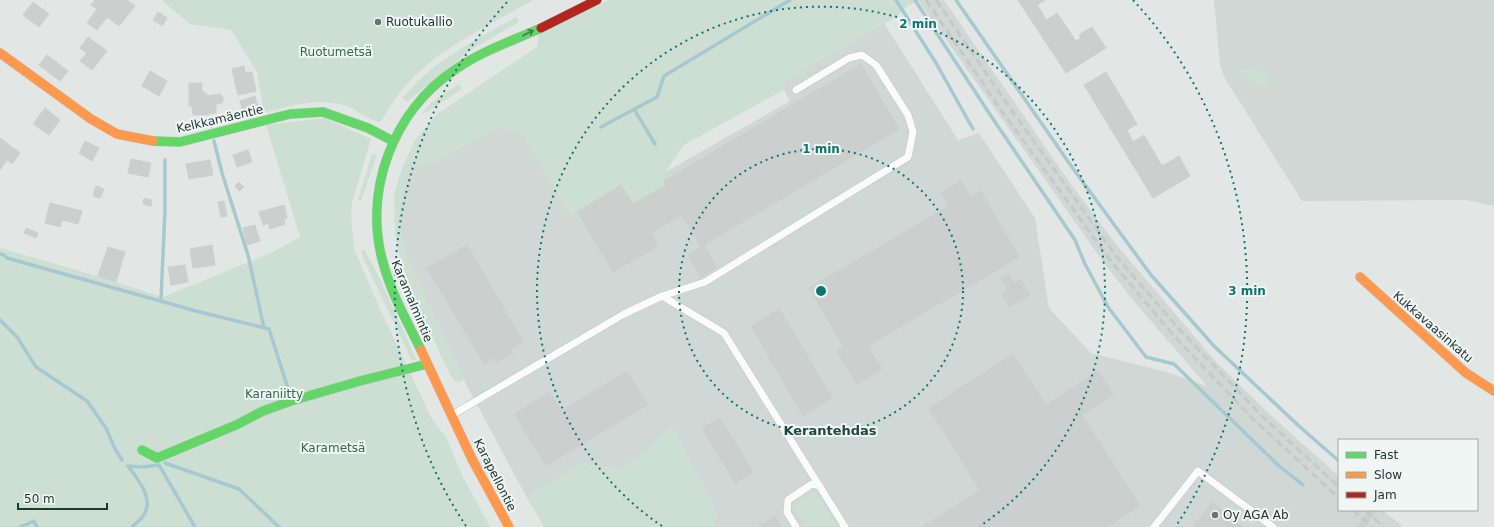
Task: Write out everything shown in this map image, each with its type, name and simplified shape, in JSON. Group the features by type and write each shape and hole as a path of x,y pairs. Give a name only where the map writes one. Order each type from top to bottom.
{"street":[{"name":"Karamalmintie","path":"492,48 524,36 598,0"},
{"name":"Karamalmintie","path":"461,434 388,279 377,237 376,211 378,191 384,163 393,141 412,111 436,84 459,67 492,48 518,27"},
{"name":"Kelkkamäentie","path":"0,54 91,119 117,134 148,141 180,142 290,114 323,112 368,128 393,141"},
{"name":"Kukkavaasinkatu","path":"1360,277 1466,373 1494,391"},
{"path":"142,450 157,458 236,425 263,411 291,401 427,364"},
{"name":"Karapellontie","path":"461,434 492,497 509,527"}],"lane":[{"path":"452,415 624,314 662,296 706,282 908,157 913,132 908,115 876,65 862,55 849,58 796,90"},
{"path":"662,296 724,333 845,527"},
{"path":"1154,527 1198,471 1273,527"},
{"path":"796,527 787,512 788,500 812,484 820,486"}],"shaded area":[{"path":"918,0 944,0 1068,180 1115,243 1217,363 1278,422 1338,475 1338,511 1383,511 1404,527 713,527 717,513 672,427 624,470 582,464 527,498 467,386 406,256 398,217 407,172 425,160 494,124 523,128 662,174 790,101 780,82 882,20 958,140 979,133 1035,218 1049,308 1091,353 1167,372 1207,386 1136,304 1104,263"},
{"path":"1214,0 1494,0 1494,206 1466,200 1302,201 1224,77 1220,65"}],"green space":[{"name":"Ruotumetsä","path":"161,0 533,0 445,51 414,77 393,101 382,120 379,122 347,106 322,102 303,104 264,113 257,72 231,30 190,24"},
{"path":"608,0 919,1 907,6 896,17 783,82 787,88 684,145 662,177 666,185 633,204 621,185 570,215 521,131 510,131 496,128 430,166 425,160 407,172 398,217 406,256 464,380 458,383 451,377 403,274 395,234 394,195 402,168 415,140 437,114 537,47 539,33"},
{"path":"516,17 519,22 469,51 407,102 402,98 427,73 455,52"},
{"path":"1240,70 1256,70 1264,72 1269,80 1269,87 1256,84"},
{"path":"459,84 462,89 427,112 422,113 431,103"},
{"name":"Karaniitty","path":"324,118 371,139 352,203 351,215 354,249 381,311 432,419 447,439 462,475 490,527 0,527 0,248 163,297 271,253 300,237 266,125"},
{"path":"372,154 377,155 361,201 358,200"},
{"path":"364,249 379,277 417,361 411,359 364,260 361,250"},
{"path":"672,427 717,513 713,527 544,527 527,498 582,464 624,470"},
{"path":"815,491 838,527 806,527 792,505"}],"building":[{"path":"95,0 127,0 135,6 119,26 107,17 97,30 87,23 97,9 91,5"},
{"path":"1018,0 1045,0 1037,5 1042,12 1031,20"},
{"path":"33,2 49,14 39,27 23,15"},
{"path":"158,12 167,18 162,26 153,20"},
{"path":"1042,12 1046,20 1057,13 1076,41 1081,38 1079,35 1092,27 1106,48 1066,73 1031,20"},
{"path":"88,37 107,51 92,70 80,61 87,53 80,48"},
{"path":"47,55 68,71 60,81 39,65"},
{"path":"861,64 899,129 704,245 717,267 701,277 688,255 701,247 682,215 651,233 658,246 613,272 577,212 621,185 633,204 666,185 664,181"},
{"path":"244,66 245,73 252,72 256,91 238,95 232,69"},
{"path":"150,71 167,81 159,96 142,86"},
{"path":"1106,72 1137,124 1127,130 1133,142 1144,135 1162,166 1179,156 1190,176 1153,198 1084,85"},
{"path":"189,83 202,83 202,91 207,94 207,96 220,94 223,97 223,102 216,104 216,113 208,115 193,115 192,106 189,106"},
{"path":"255,96 258,107 243,112 240,101"},
{"path":"45,108 60,120 49,135 33,124"},
{"path":"0,138 20,153 12,164 7,160 0,170"},
{"path":"85,141 99,148 92,161 79,153"},
{"path":"248,150 252,162 237,167 233,155"},
{"path":"131,159 151,163 148,177 128,173"},
{"path":"210,160 213,175 189,179 186,164"},
{"path":"961,181 971,197 981,191 1019,257 868,346 882,369 857,384 837,351 844,348 809,288 949,206 941,193"},
{"path":"239,182 244,187 239,191 235,186"},
{"path":"96,186 104,189 100,198 93,196"},
{"path":"144,198 152,200 151,206 143,204"},
{"path":"224,201 227,216 221,217 218,202"},
{"path":"50,203 82,211 78,224 62,220 60,227 45,223"},
{"path":"284,205 287,218 284,219 285,224 270,229 268,223 263,225 259,212"},
{"path":"255,225 260,241 247,245 243,228"},
{"path":"26,228 38,233 36,238 24,233"},
{"path":"212,245 215,265 193,268 190,249"},
{"path":"467,245 523,341 510,349 513,353 497,363 494,358 484,364 427,268"},
{"path":"108,247 125,252 116,282 98,276"},
{"path":"185,265 188,282 171,285 168,267"},
{"path":"1008,273 1014,283 1021,280 1030,295 1009,307 1002,294 1008,291 1000,278"},
{"path":"779,309 791,328 762,345 751,326"},
{"path":"791,328 832,398 803,416 762,345"},
{"path":"1013,354 1046,405 1098,371 1113,395 1082,415 1140,506 1107,527 922,527 980,490 929,408"},
{"path":"627,371 648,405 546,466 515,414 550,392 561,411"},
{"path":"720,418 753,472 735,483 702,428"},
{"name":"Oy AGA Ab","path":"1212,502 1244,527 1193,527"},
{"path":"1369,511 1376,511 1364,527 1357,527"},
{"path":"775,516 781,527 758,527 760,526"}],"waterway":[{"path":"601,127 657,97 664,76 790,0"},
{"path":"896,0 936,63 973,129"},
{"path":"915,0 1075,240 1085,264 1108,307 1146,357 1174,364 1279,466 1303,485"},
{"path":"956,0 1069,163 1151,275 1214,346 1300,427 1338,460"},
{"path":"634,109 655,144"},
{"path":"214,141 222,173 248,255 264,328"},
{"path":"161,300 165,209 165,160"},
{"path":"0,254 7,258 196,311 269,329 290,395"},
{"path":"0,320 17,337 36,367 87,401 106,428 115,449 122,460"},
{"path":"165,463 239,489 279,527"},
{"path":"128,466 143,467 159,465 195,527"},
{"path":"128,466 143,488 147,501 147,507 144,515 132,527"},
{"path":"20,527 34,521 37,527"}],"railway":[{"path":"926,0 1001,110 1110,260 1174,336 1255,421 1338,497"},
{"path":"936,0 1008,105 1116,256 1180,330 1262,416 1338,486"},
{"path":"1354,511 1372,527"},
{"path":"1366,511 1384,527"}],"traffic: fast":[{"path":"421,350 391,288 384,266 378,238 377,210 380,183 388,156 399,131 415,107 434,87 456,69 476,57 541,28"},
{"path":"153,141 180,142 290,114 323,112 368,128 393,141"},
{"path":"142,450 157,458 236,425 263,411 291,401 427,364"}],"traffic: slow":[{"path":"0,53 91,119 117,134 153,141"},
{"path":"1360,277 1466,373 1494,391"},
{"path":"421,350 472,459 509,527"}],"traffic: jam":[{"path":"541,28 597,0"}],"place":[{"name":"Ruotukallio","path":"378,22"},
{"name":"Oy AGA Ab","path":"1215,515"}],"district":[{"name":"Kerantehdas","path":"830,430"}],"park label":[{"name":"Karametsä","path":"333,448"}]}
